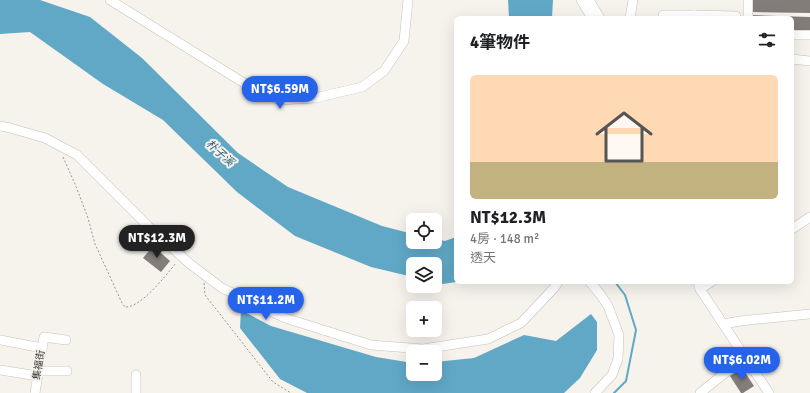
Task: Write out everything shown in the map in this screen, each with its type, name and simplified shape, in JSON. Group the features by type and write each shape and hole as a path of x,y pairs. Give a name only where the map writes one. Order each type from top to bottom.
{"street":[{"path":"110,0 252,88 279,100 315,98 362,87 384,71 404,41 408,0"},
{"path":"580,0 591,16"},
{"path":"589,0 599,16"},
{"path":"630,16 633,0"},
{"path":"748,0 748,16"},
{"path":"663,14 684,16"},
{"path":"794,35 810,35"},
{"path":"794,59 810,61"},
{"path":"0,126 45,138 77,155 148,226 182,257 222,288 285,318 371,346 423,349 488,339 521,323 557,284"},
{"path":"794,228 810,217"},
{"path":"592,284 608,306 619,335 618,359 612,375 595,393"},
{"path":"699,285 769,393"},
{"path":"723,324 810,314"},
{"name":"集福街","path":"35,393 44,337 66,340"},
{"path":"0,340 42,348"},
{"path":"704,392 745,357"},
{"path":"0,370 38,374 67,371"},
{"path":"136,375 136,393"}],"path":[{"path":"60,146 88,218 95,244 125,307 129,308 144,299 182,257"},
{"path":"202,273 205,296 273,382 291,393"}],"water":[{"name":"朴子溪","path":"0,0 40,0 90,17 142,58 238,153 288,187 382,226 406,232 406,249 442,249 442,240 445,241 454,238 454,282 442,284 442,257 406,257 406,275 371,267 295,236 237,192 163,120 103,84 30,32 0,34"},
{"path":"508,0 553,0 552,16 509,16"},
{"path":"241,310 271,326 376,357 406,362 406,381 442,381 442,361 474,358 524,335 556,341 591,314 597,322 597,350 580,378 564,393 307,393 280,379 240,328"}],"building":[{"path":"751,0 810,0 810,13 751,12"},
{"path":"750,15 780,16 750,16"},
{"path":"794,16 810,17 810,31 794,31"},
{"path":"153,246 170,261 161,272 143,258"},
{"path":"742,368 754,386 741,393 730,376"}],"waterway":[{"path":"614,393 626,381 636,330 625,295 617,284"}]}
